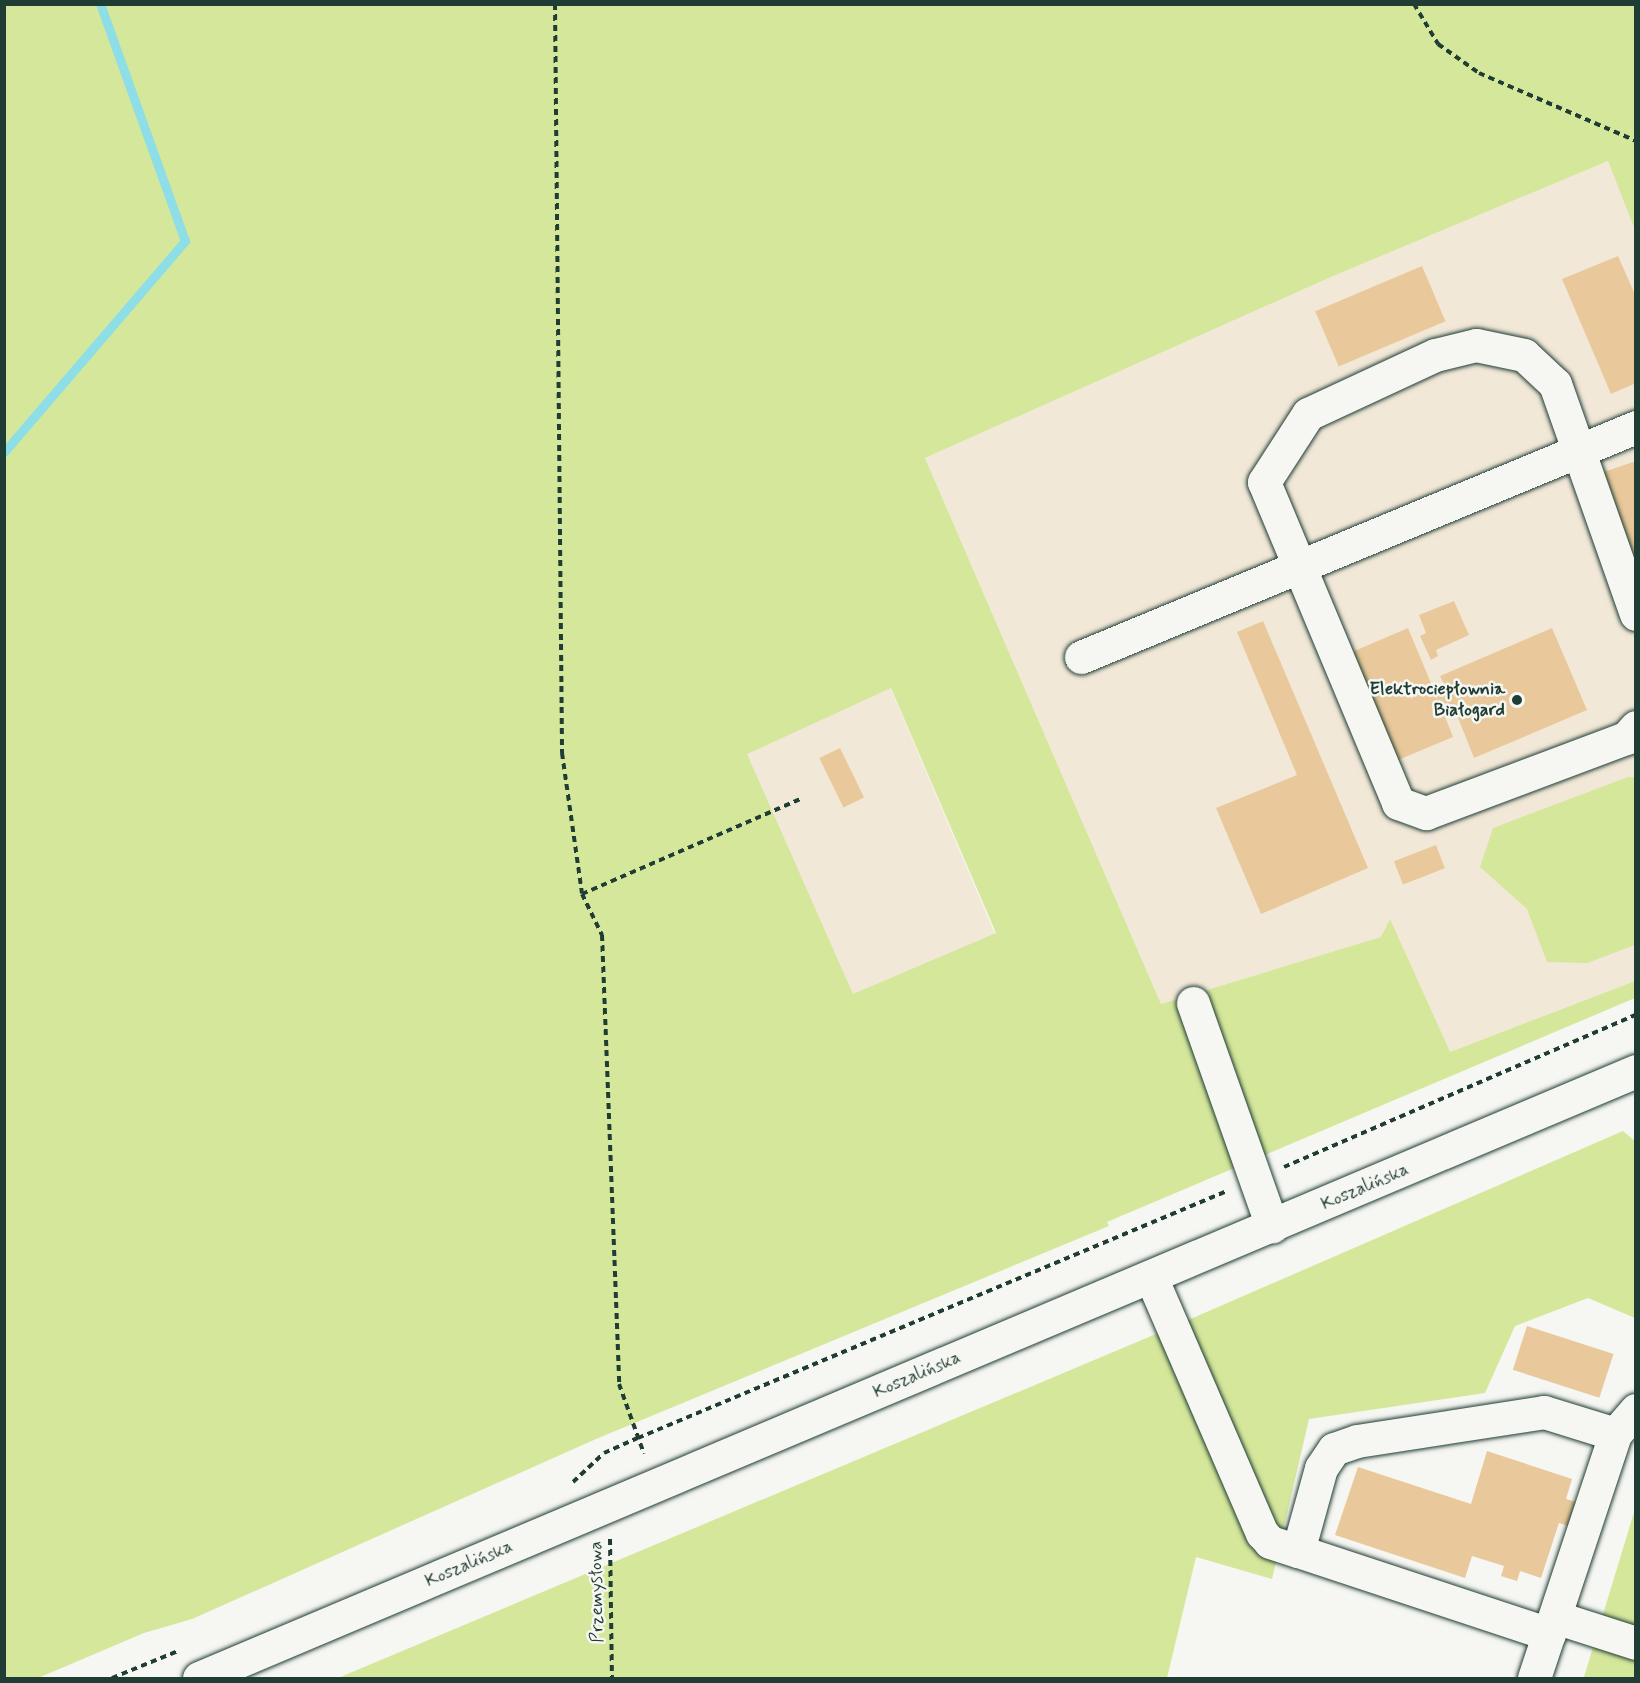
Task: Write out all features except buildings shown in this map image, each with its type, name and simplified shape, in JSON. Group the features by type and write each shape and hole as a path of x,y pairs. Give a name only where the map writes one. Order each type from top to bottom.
{"street":[{"path":"1635,614 1580,448 1555,384 1524,354 1476,345 1435,355 1308,414 1264,482 1398,803 1426,813 1626,738 1635,728"},
{"path":"1081,657 1635,427"},
{"path":"1193,1003 1272,1226"},
{"name":"Koszalińska","path":"199,1678 1635,1071"},
{"path":"1151,1277 1262,1533 1270,1542 1552,1625 1635,1643"},
{"path":"1298,1551 1321,1468 1334,1449 1345,1444 1544,1412 1625,1422 1534,1678"}],"path":[{"path":"555,4 562,753 582,894 602,935 619,1384 656,1485"},
{"path":"1414,4 1438,44 1479,73 1635,141"},
{"path":"582,894 801,799"},
{"path":"565,1490 604,1454 638,1438 1254,1180 1635,1015"},
{"name":"Przemysłowa","path":"609,1505 612,1678"},
{"path":"112,1678 189,1646"}],"shaded area":[{"path":"1608,161 1636,230 1635,981 1450,1052 1382,937 1161,1004 925,458 1331,277"},
{"path":"890,687 995,935 849,997 744,749"}],"green space":[{"path":"5,5 1635,5 1635,230 1608,161 1331,277 925,458 1161,1004 1381,937 1390,919 1450,1052 1635,981 1635,998 1107,1222 1109,1226 596,1439 192,1619 144,1633 38,1678 5,1678","holes":["891,688 996,933 853,994 747,754"]},
{"path":"1628,777 1636,777 1635,945 1587,963 1547,962 1527,909 1480,867 1493,828"},
{"path":"1623,1131 1635,1141 1635,1318 1588,1298 1515,1326 1485,1393 1309,1419 1272,1579 1196,1557 1167,1678 338,1678 1156,1334"},
{"path":"1635,1509 1635,1678 1584,1677"}],"waterway":[{"path":"4,452 185,241 100,4"}],"place":[{"name":"Elektrociepłownia Białogard","path":"1517,700"}]}
